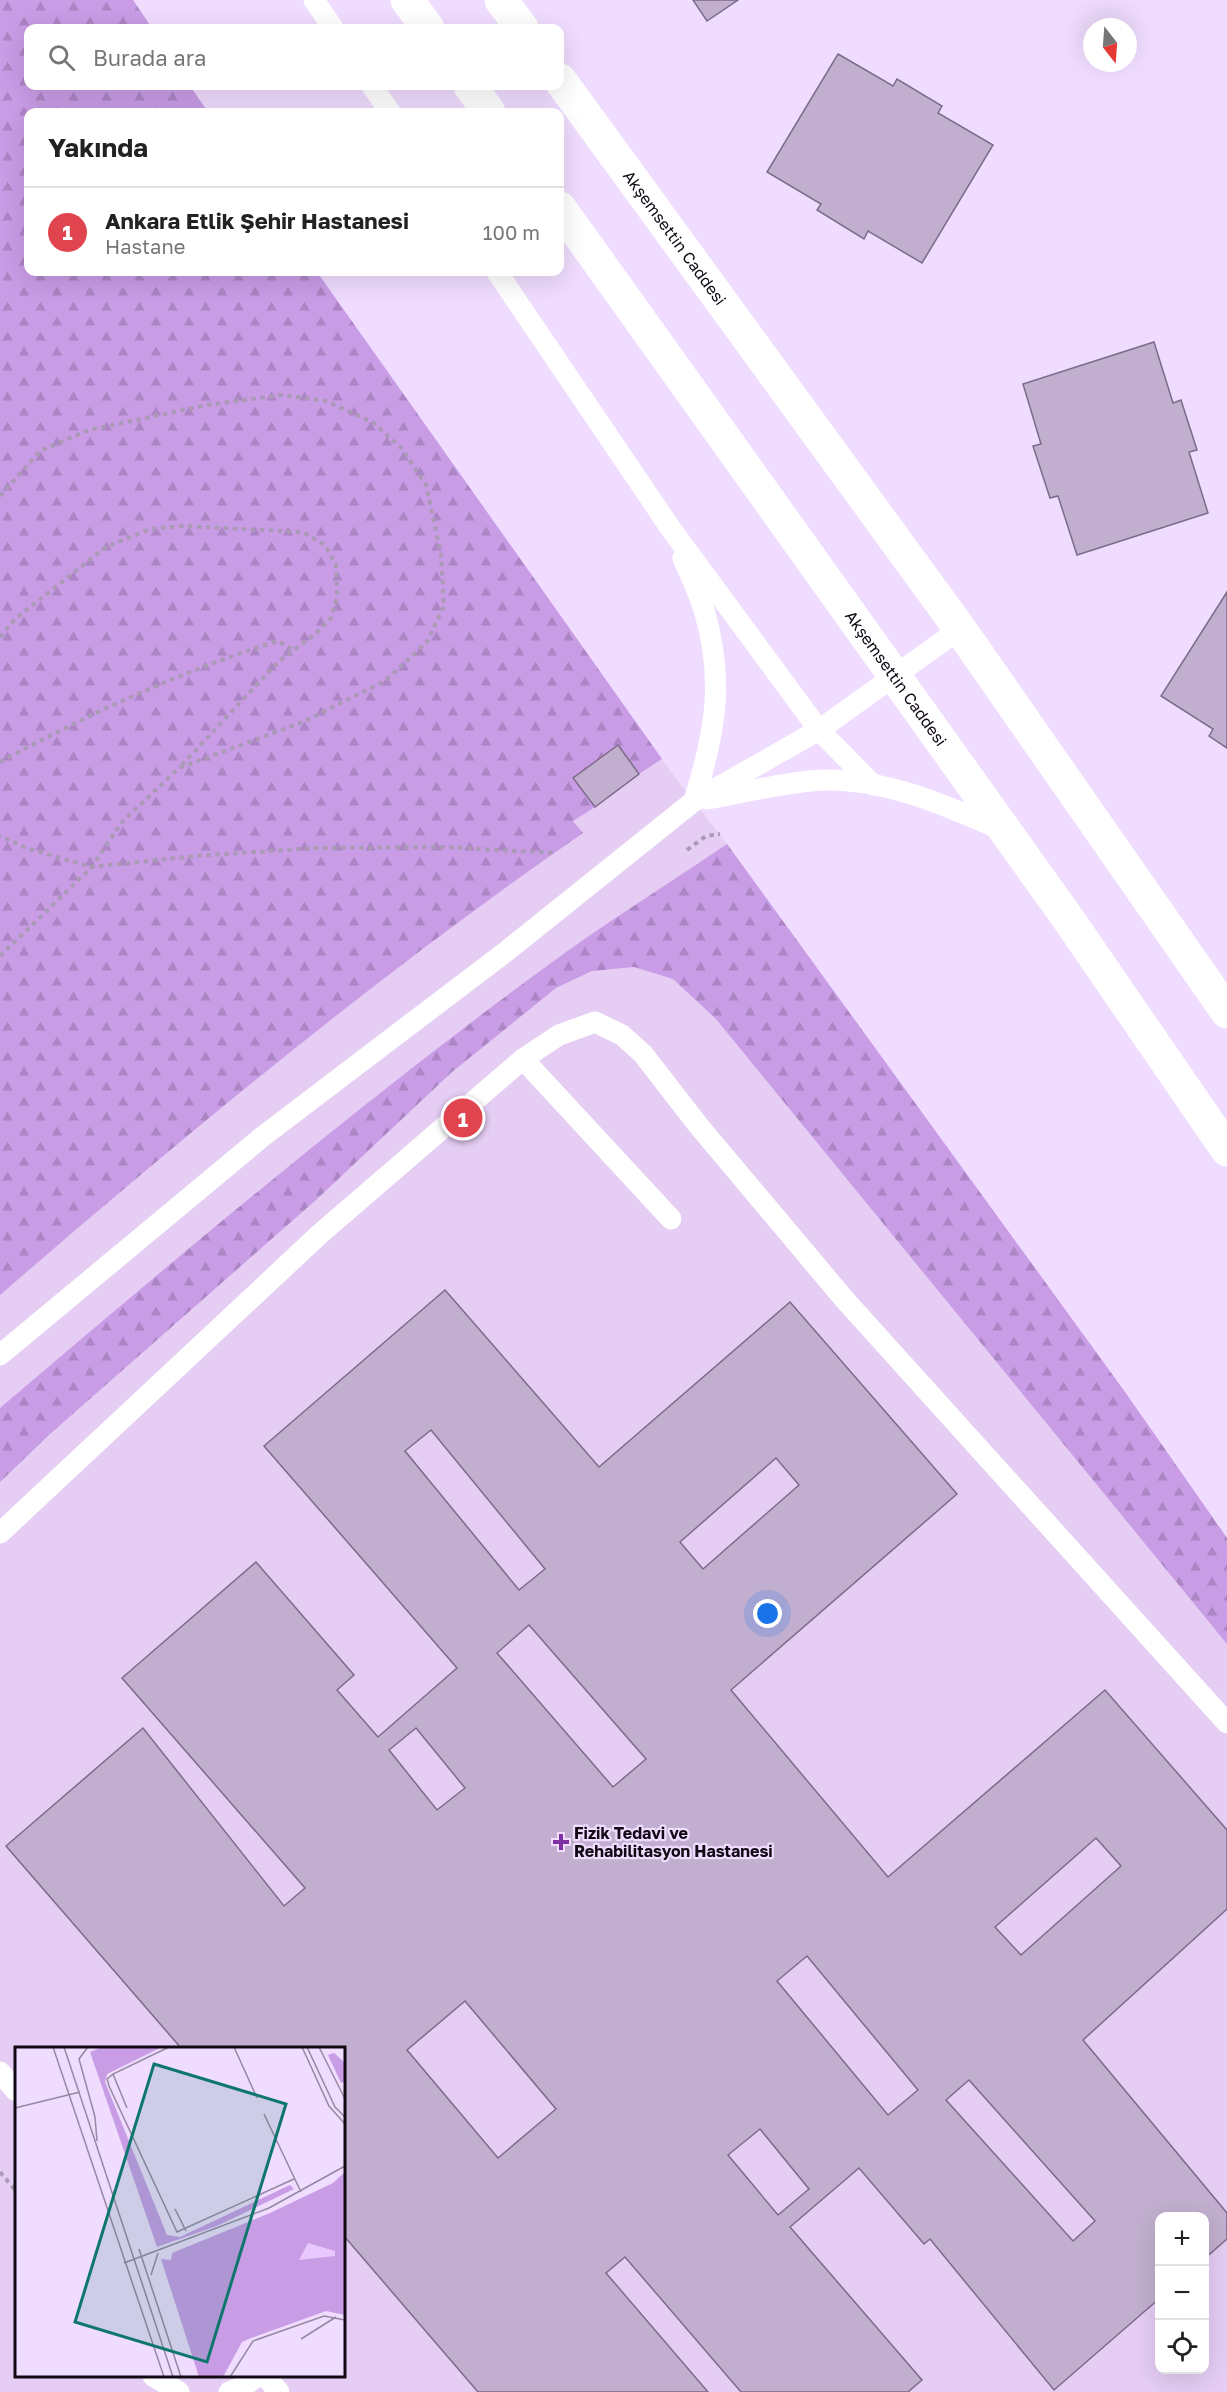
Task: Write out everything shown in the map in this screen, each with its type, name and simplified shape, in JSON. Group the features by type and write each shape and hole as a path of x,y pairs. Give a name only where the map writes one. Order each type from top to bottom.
{"main road":[{"path":"407,0 425,24"},
{"path":"501,0 519,24"},
{"name":"Akşemsettin Caddesi","path":"564,85 960,629 1227,1012"},
{"path":"473,90 486,108"},
{"name":"Akşemsettin Caddesi","path":"564,214 1006,832 1227,1150"}],"lane":[{"path":"314,0 330,24"},
{"path":"375,90 387,108"},
{"path":"500,276 671,529 819,730 873,785"},
{"path":"671,529 704,609 713,654 717,701 711,746 694,801"},
{"path":"0,1355 262,1137 508,950 694,801 819,730 960,629"},
{"path":"694,801 825,780 873,785 952,808 1006,832"},
{"path":"0,1533 321,1233 523,1059 559,1035 595,1023 622,1035 643,1054 698,1125 845,1300 1227,1724"},
{"path":"523,1059 671,1219"},
{"path":"0,2072 15,2090"},
{"path":"155,2377 179,2392"},
{"path":"229,2392 244,2386 257,2377"},
{"path":"266,2377 279,2392"}],"path":[{"path":"0,496 40,451 89,430 207,405 282,395 326,401 374,423 402,448 426,485 441,554 444,606 427,642 386,681 303,722 178,768"},
{"path":"0,638 15,619 106,546 150,529 183,526 303,532 325,545 336,565 337,597 331,618 278,662 178,768 122,822 92,867 0,956"},
{"path":"0,762 75,722 214,661 278,641 294,650"},
{"path":"0,836 26,848 92,867 195,856 316,848 446,847 555,853"},
{"path":"0,2172 15,2190"}],"shaded area":[{"path":"0,0 133,0 149,24 24,24 24,90 193,90 205,108 24,108 24,276 320,276 671,772 727,844 1125,1392 1227,1538 1227,2392 0,2392"}],"green space":[{"path":"0,0 133,0 149,24 24,24 24,90 193,90 205,108 24,108 24,276 320,276 662,759 639,774 618,745 595,807 573,821 583,833 358,998 141,1174 0,1295"},
{"path":"727,844 1125,1392 1227,1538 1227,1644 716,1019 673,979 634,967 592,971 556,988 452,1072 316,1200 50,1434 0,1482 0,1408 202,1238 407,1072 569,950"}],"building":[{"path":"693,0 738,0 707,21"},
{"path":"838,54 893,86 897,79 942,106 938,113 993,145 922,263 868,231 864,239 817,210 821,204 767,172"},
{"path":"1154,342 1173,403 1181,400 1197,450 1189,452 1208,513 1077,555 1058,496 1050,498 1033,446 1041,444 1023,384"},
{"path":"1227,592 1227,748 1209,736 1213,729 1161,696"},
{"path":"618,745 639,774 595,807 573,778"},
{"name":"Fizik Tedavi ve Rehabilitasyon Hastanesi","path":"445,1290 599,1467 790,1302 957,1494 731,1690 888,1877 1105,1690 1227,1830 1227,1909 1083,2040 1227,2213 1227,2239 1209,2255 1209,2212 1155,2212 1155,2302 1054,2390 930,2239 924,2244 859,2168 790,2227 922,2380 908,2392 741,2392 625,2257 606,2273 708,2392 478,2392 345,2237 345,2047 180,2047 6,1846 143,1728 284,1906 305,1888 122,1678 256,1562 354,1675 337,1690 378,1737 457,1668 264,1446","holes":["431,1430 545,1569 519,1590 405,1451","776,1458 799,1485 703,1569 680,1542","529,1625 646,1759 613,1787 497,1653","416,1728 465,1788 437,1810 389,1750","1096,1838 1121,1866 1021,1955 995,1927","807,1956 918,2090 888,2115 777,1981","465,2001 556,2109 498,2158 407,2050","969,2080 1095,2221 1073,2241 946,2100","760,2129 809,2189 778,2215 728,2155"]}],"place":[{"name":"Ankara Etlik Şehir Hastanesi","path":"463,1118"},
{"name":"Fizik Tedavi ve Rehabilitasyon Hastanesi","path":"561,1842"}]}
